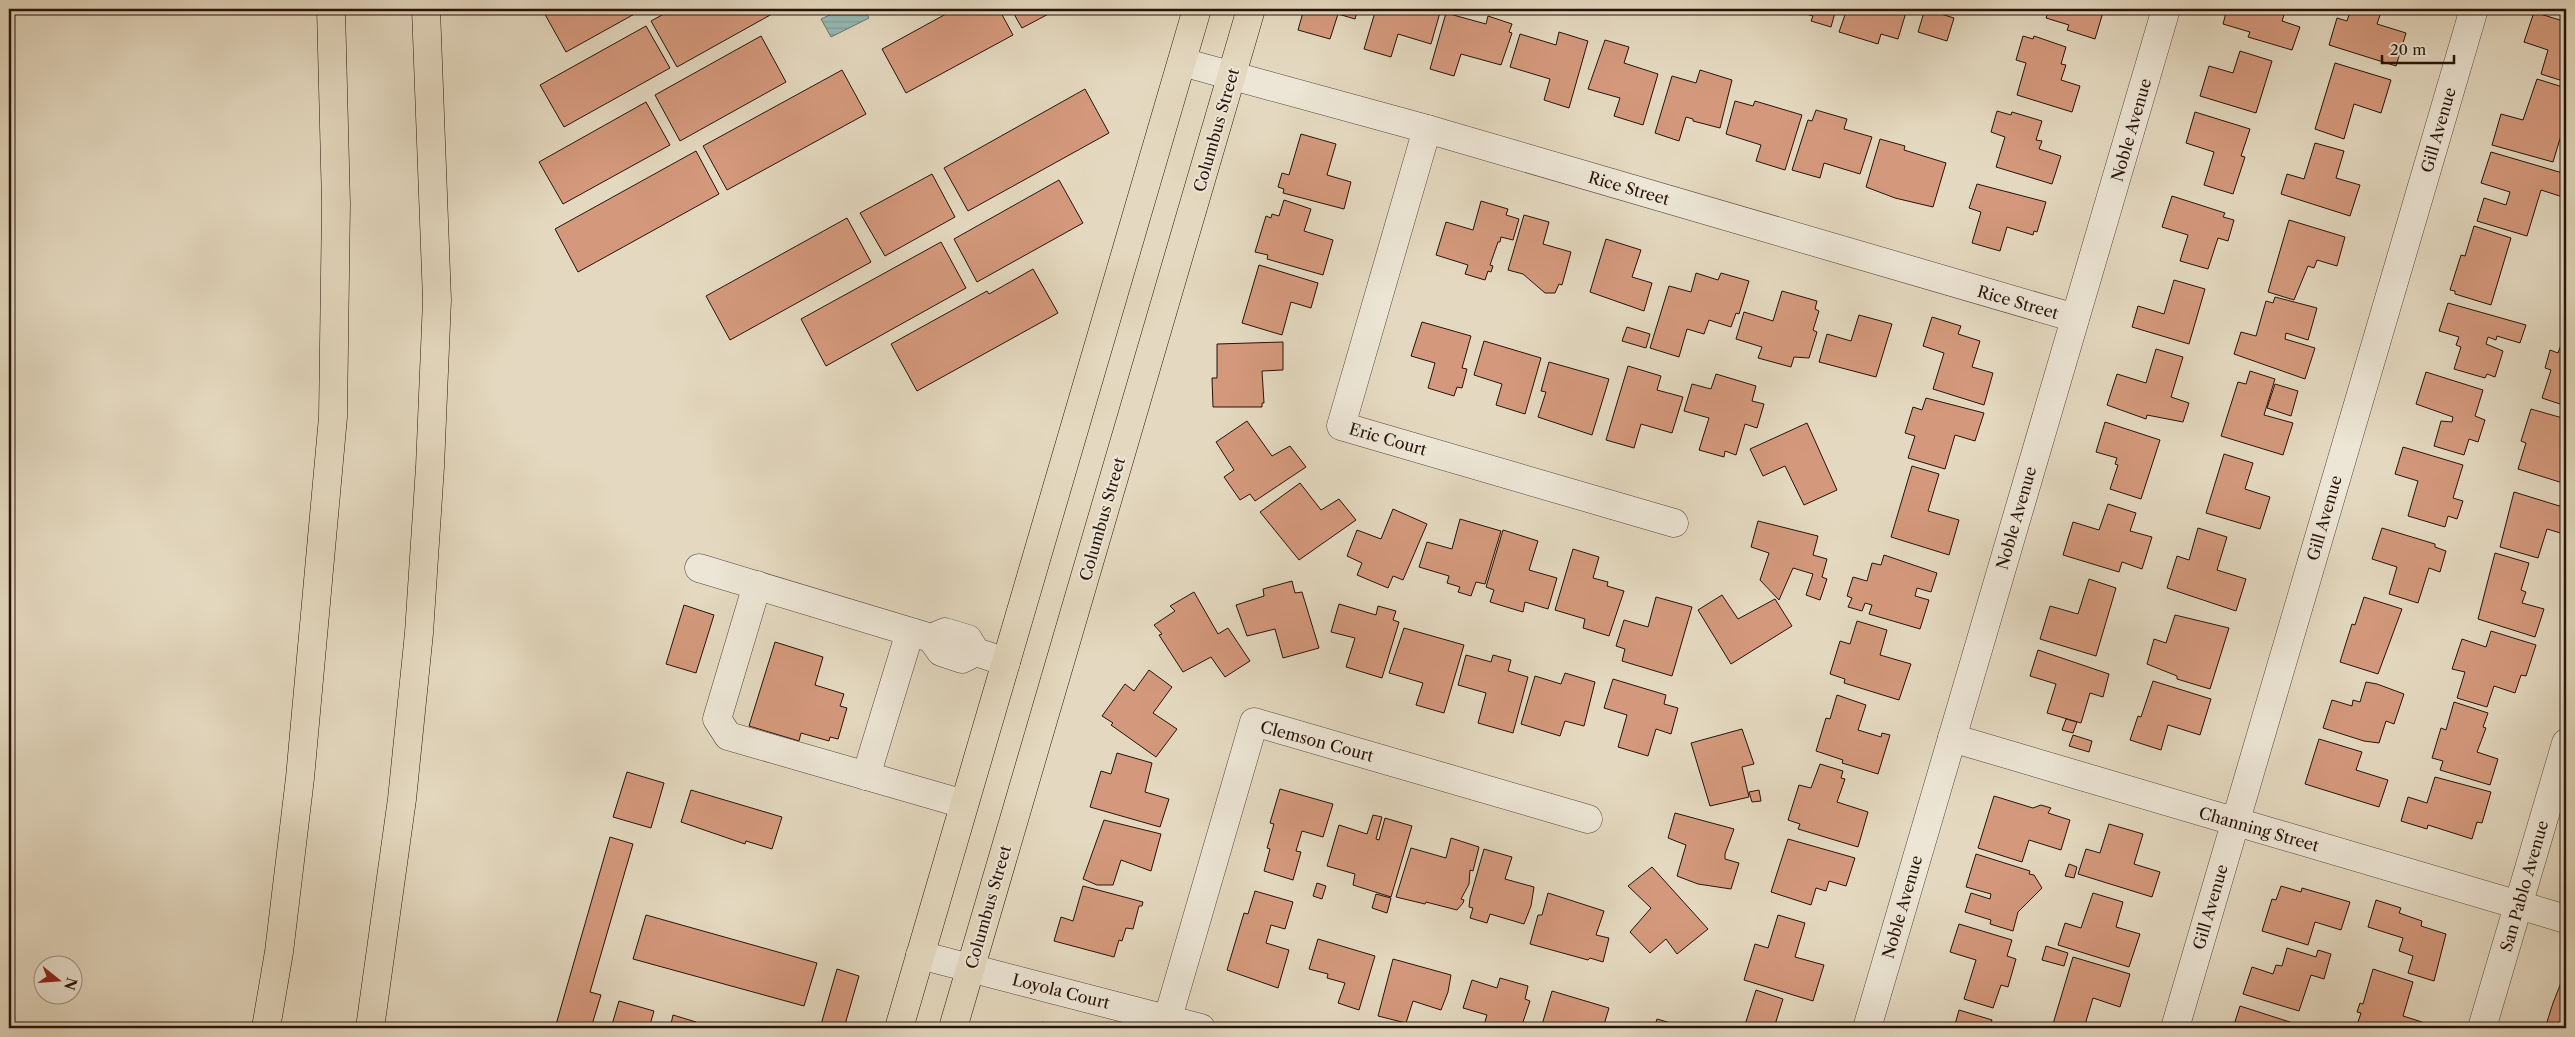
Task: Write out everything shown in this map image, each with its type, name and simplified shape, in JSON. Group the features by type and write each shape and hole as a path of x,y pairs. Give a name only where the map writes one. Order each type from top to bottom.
{"main road":[{"path":"266,1028 279,952 300,778 334,417 336,204 331,9"},
{"path":"370,1028 402,799 419,633 430,467 437,300 426,9"},
{"path":"898,1028 1197,9"},
{"name":"Columbus Street","path":"953,1028 1251,9"}],"street":[{"name":"Noble Avenue","path":"1867,1028 2166,9"},
{"name":"Gill Avenue","path":"2175,1028 2474,9"},
{"name":"Rice Street","path":"1182,62 1427,129 2075,318"},
{"name":"Eric Court","path":"1427,129 1341,426 1674,523"},
{"path":"699,568 920,635 946,632 968,638 976,652 1006,662"},
{"path":"757,586 717,719 728,736 964,804"},
{"path":"866,776 920,635"},
{"name":"Clemson Court","path":"1166,1023 1254,722 1588,819"},
{"name":"Channing Street","path":"1952,738 2566,919"},
{"name":"San Pablo Avenue","path":"2482,1028 2566,743"},
{"name":"Loyola Court","path":"920,955 1166,1023 1202,1028"}],"water":[{"path":"842,9 864,9 869,18 831,37 821,19"}],"building":[{"path":"542,9 636,9 638,12 566,52"},
{"path":"673,9 781,9 677,67 651,21"},
{"path":"955,9 999,9 1013,35 906,93 882,49"},
{"path":"1011,9 1058,9 1022,28"},
{"path":"1304,9 1358,9 1355,19 1338,14 1330,39 1298,30"},
{"path":"1376,9 1441,9 1431,44 1398,34 1391,57 1364,49"},
{"path":"1788,9 1836,9 1831,27 1811,21 1813,16"},
{"path":"1847,9 1907,9 1898,39 1881,34 1878,44 1839,32"},
{"path":"1925,9 1954,18 1947,41 1918,32"},
{"path":"2049,9 2104,9 2095,39 2067,30 2069,25 2046,18"},
{"path":"2227,9 2286,9 2282,21 2300,27 2292,50 2248,37 2250,32 2223,24"},
{"path":"2351,9 2382,9 2377,24 2406,33 2396,66 2329,45 2337,18 2347,21"},
{"path":"2534,12 2566,22 2566,82 2541,74 2548,50 2524,42"},
{"path":"1446,13 1486,24 1488,16 1512,24 1509,32 1512,33 1501,65 1461,54 1454,76 1430,69"},
{"path":"646,26 670,68 564,127 540,85"},
{"path":"1559,32 1588,41 1569,108 1544,100 1550,79 1510,67 1520,34 1556,45"},
{"path":"761,36 786,82 680,141 655,95"},
{"path":"2023,36 2033,39 2034,36 2066,47 2061,64 2066,65 2061,80 2080,86 2072,112 2017,95 2026,63 2016,60"},
{"path":"1605,40 1629,47 1624,63 1658,74 1643,125 1614,116 1620,98 1588,89"},
{"path":"2240,51 2272,61 2256,113 2200,96 2209,66 2233,73"},
{"path":"2335,63 2391,80 2381,113 2354,104 2344,139 2315,129"},
{"path":"842,70 866,114 727,190 703,146"},
{"path":"1700,70 1732,80 1720,128 1693,121 1693,119 1686,117 1679,141 1655,133 1672,76 1696,83"},
{"path":"2537,79 2566,88 2566,119 2553,162 2492,145 2501,114 2523,120"},
{"path":"1085,89 1109,133 968,211 944,168"},
{"path":"1735,101 1753,106 1755,101 1802,115 1785,170 1756,161 1761,145 1726,134"},
{"path":"646,102 670,145 563,204 539,162"},
{"path":"1816,110 1847,119 1844,129 1872,137 1860,174 1824,163 1820,178 1792,170 1808,120 1812,121"},
{"path":"1997,111 2011,115 2012,112 2042,121 2036,140 2042,141 2039,149 2061,156 2052,184 1996,167 2005,137 1991,132"},
{"path":"2195,112 2250,129 2241,156 2245,157 2233,194 2204,185 2214,152 2186,143"},
{"path":"1301,134 1336,144 1327,175 1351,182 1344,209 1283,193 1284,189 1278,187 1282,173 1289,175"},
{"path":"1880,139 1905,146 1904,150 1946,163 1933,207 1895,198 1866,187"},
{"path":"2315,143 2344,151 2336,178 2360,185 2350,216 2281,194 2287,174 2304,179"},
{"path":"696,151 719,194 578,272 555,229"},
{"path":"2491,152 2566,174 2566,198 2541,190 2527,236 2477,221 2484,198 2506,205 2510,192 2481,183"},
{"path":"932,174 955,217 885,256 860,213"},
{"path":"1059,180 1083,223 977,282 954,239"},
{"path":"1977,184 2046,202 2037,232 2034,231 2033,235 2007,227 2000,251 1972,243 1981,212 1969,208"},
{"path":"2172,196 2225,213 2223,217 2234,220 2228,241 2218,238 2208,269 2180,261 2188,235 2162,227"},
{"path":"1284,200 1311,209 1304,231 1333,240 1323,275 1267,259 1268,255 1255,252 1266,216 1271,218 1272,214 1279,216"},
{"path":"1481,201 1508,209 1506,215 1519,219 1513,240 1501,237 1500,242 1498,242 1490,265 1493,266 1491,272 1488,271 1485,280 1465,274 1468,265 1436,255 1446,222 1473,230"},
{"path":"1524,215 1549,222 1543,244 1571,252 1562,285 1559,284 1555,293 1545,293 1523,274 1508,270"},
{"path":"847,218 871,262 730,340 706,296"},
{"path":"2289,220 2345,237 2337,266 2317,260 2314,268 2308,266 2294,300 2268,292"},
{"path":"2474,226 2511,238 2491,305 2455,294 2455,291 2450,290 2461,255 2465,256"},
{"path":"1606,239 1641,250 1632,277 1652,283 1644,311 1590,292"},
{"path":"941,242 966,288 826,366 801,319"},
{"path":"1259,265 1318,283 1311,308 1291,302 1282,335 1242,323"},
{"path":"1033,269 1058,313 917,391 891,344 987,291 989,294"},
{"path":"1696,273 1718,280 1721,273 1749,281 1739,314 1736,313 1731,327 1709,320 1704,334 1687,329 1679,357 1650,348 1669,286 1691,292"},
{"path":"2174,280 2205,289 2189,344 2132,327 2138,306 2164,314"},
{"path":"1782,291 1817,301 1815,309 1819,311 1813,330 1817,332 1809,358 1794,357 1791,367 1758,358 1762,347 1736,339 1744,312 1773,321"},
{"path":"2275,297 2317,308 2308,340 2286,333 2285,339 2315,348 2305,379 2234,354 2241,332 2256,336 2266,301 2273,303"},
{"path":"2448,303 2526,325 2520,343 2497,336 2496,340 2488,337 2486,344 2503,351 2495,377 2487,374 2485,378 2454,369 2461,347 2456,345 2459,337 2439,331"},
{"path":"1859,315 1892,324 1876,377 1819,362 1827,334 1851,341"},
{"path":"1932,317 1961,326 1958,334 1980,341 1972,367 1993,373 1984,405 1933,389 1944,353 1923,346"},
{"path":"1422,322 1471,336 1462,368 1467,369 1462,388 1457,387 1454,396 1428,388 1435,363 1411,356"},
{"path":"1627,327 1650,334 1646,348 1622,341"},
{"path":"2565,334 2566,406 2542,398 2551,370 2545,368 2550,350 2558,353"},
{"path":"1484,341 1541,358 1525,414 1496,405 1502,384 1474,375"},
{"path":"1283,342 1283,370 1262,371 1264,403 1262,403 1262,407 1213,407 1212,378 1217,378 1217,344"},
{"path":"2156,349 2183,357 2171,397 2189,403 2183,422 2147,415 2146,419 2107,405 2117,374 2146,383"},
{"path":"1549,362 1609,379 1592,435 1538,417 1546,392 1541,391"},
{"path":"1628,366 1661,376 1657,390 1683,397 1672,433 1641,424 1634,448 1606,440"},
{"path":"2250,371 2275,379 2264,415 2293,423 2283,455 2221,436 2238,382 2246,384"},
{"path":"2426,372 2483,390 2475,416 2485,420 2478,442 2469,439 2464,455 2434,446 2441,421 2452,422 2453,417 2416,404"},
{"path":"1716,374 1756,386 1752,401 1764,404 1757,428 1745,424 1736,455 1725,451 1724,457 1699,450 1709,418 1684,411 1692,384 1711,389"},
{"path":"2275,384 2298,391 2291,416 2267,408"},
{"path":"1926,398 1984,413 1975,441 1955,435 1945,469 1908,458 1915,436 1905,433 1913,407 1922,410"},
{"path":"2531,409 2566,419 2566,484 2518,469 2526,443 2521,441"},
{"path":"1247,421 1272,456 1290,446 1306,467 1255,501 1250,494 1240,500 1224,477 1234,470 1216,442"},
{"path":"2105,422 2160,440 2141,499 2110,489 2118,465 2115,464 2117,458 2096,452"},
{"path":"1807,423 1837,490 1804,505 1785,466 1763,476 1750,449"},
{"path":"2403,447 2463,465 2453,498 2463,501 2457,519 2448,516 2445,527 2408,516 2418,481 2395,474"},
{"path":"2224,454 2253,463 2245,489 2270,497 2260,529 2206,513"},
{"path":"1912,466 1939,474 1928,511 1959,520 1949,555 1891,537"},
{"path":"1300,483 1321,510 1339,499 1356,520 1299,560 1260,512"},
{"path":"2514,492 2566,508 2564,534 2547,529 2538,558 2500,547"},
{"path":"2108,504 2136,513 2130,531 2152,537 2142,569 2122,562 2119,572 2063,555 2073,522 2099,530"},
{"path":"1393,509 1427,524 1403,580 1393,576 1388,588 1357,575 1362,563 1347,556 1357,530 1381,539"},
{"path":"1460,519 1501,531 1485,584 1476,582 1471,596 1458,592 1460,587 1447,583 1449,576 1419,567 1427,542 1452,549"},
{"path":"1758,521 1818,536 1813,555 1827,559 1822,577 1827,579 1820,600 1806,595 1813,574 1793,568 1779,600 1760,580 1769,553 1751,547"},
{"path":"2198,528 2227,537 2217,570 2246,579 2236,611 2167,588 2177,556 2189,560"},
{"path":"2382,528 2435,544 2435,547 2446,551 2440,572 2429,568 2418,603 2389,594 2397,567 2372,559"},
{"path":"1503,530 1538,541 1529,570 1557,578 1548,609 1525,602 1523,612 1490,602 1494,590 1486,587"},
{"path":"1573,549 1599,557 1593,578 1608,582 1607,586 1624,591 1609,636 1583,628 1585,619 1555,610"},
{"path":"2495,553 2529,563 2521,590 2526,592 2522,603 2544,609 2535,637 2478,619"},
{"path":"1884,555 1937,573 1931,592 1917,588 1915,596 1929,600 1920,629 1869,614 1872,605 1865,603 1862,611 1848,607 1852,598 1847,596 1853,577 1867,581 1872,563 1881,565"},
{"path":"2089,579 2116,588 2096,656 2040,639 2050,606 2078,614"},
{"path":"1292,581 1295,593 1302,592 1319,648 1283,658 1275,629 1247,636 1236,605 1264,596 1263,589"},
{"path":"1194,592 1218,634 1228,628 1250,661 1225,677 1211,657 1183,672 1159,635 1162,634 1154,625 1175,611 1170,606"},
{"path":"1722,595 1738,619 1775,599 1792,626 1731,664 1698,610"},
{"path":"1656,597 1692,607 1672,676 1622,661 1625,649 1616,646 1624,620 1648,627"},
{"path":"2364,597 2402,609 2378,674 2340,662 2352,624 2355,625"},
{"path":"1339,604 1376,615 1378,606 1396,611 1393,620 1399,622 1382,678 1346,667 1355,638 1331,632"},
{"path":"684,605 714,615 696,673 666,664"},
{"path":"2175,615 2229,628 2210,689 2177,679 2177,676 2147,664 2154,639 2166,643"},
{"path":"1857,621 1887,630 1880,655 1911,664 1899,700 1844,683 1845,679 1830,674 1840,641 1850,644"},
{"path":"1404,628 1464,645 1444,713 1416,705 1423,683 1389,673"},
{"path":"2491,631 2536,645 2526,676 2521,675 2515,693 2494,686 2487,707 2457,698 2465,672 2452,669 2462,639 2486,647"},
{"path":"775,642 823,657 815,685 844,694 840,706 847,708 838,739 830,737 829,741 801,733 799,741 749,726"},
{"path":"2038,650 2109,674 2103,697 2090,693 2081,723 2047,713 2056,684 2030,676"},
{"path":"1466,655 1491,662 1493,655 1511,660 1508,671 1528,677 1513,733 1478,723 1486,693 1458,685"},
{"path":"1149,670 1172,687 1153,713 1177,729 1156,757 1111,725 1113,723 1102,716 1125,684 1134,691"},
{"path":"1565,673 1595,682 1584,726 1565,721 1560,736 1521,724 1535,676 1561,684"},
{"path":"1613,679 1666,695 1664,704 1678,708 1671,734 1656,729 1648,756 1618,747 1627,715 1604,708"},
{"path":"2153,681 2211,699 2200,735 2168,725 2161,750 2130,740 2138,716 2141,717"},
{"path":"2366,682 2404,694 2394,724 2386,721 2379,743 2364,741 2323,728 2332,700 2352,706 2353,700 2360,702"},
{"path":"1837,695 1866,705 1858,730 1881,737 1882,733 1890,735 1878,774 1842,763 1843,760 1816,751 1826,718 1830,719"},
{"path":"2454,702 2488,713 2483,727 2486,728 2477,752 2498,759 2490,785 2440,770 2443,761 2432,758 2441,728 2446,730"},
{"path":"2066,719 2077,722 2073,733 2062,730"},
{"path":"1742,729 1754,764 1742,767 1749,797 1710,806 1691,743"},
{"path":"2073,735 2092,741 2089,752 2069,746"},
{"path":"2319,739 2362,752 2356,770 2388,780 2379,807 2305,784"},
{"path":"1117,753 1152,763 1145,792 1169,799 1160,827 1090,807 1101,771 1111,774"},
{"path":"1820,764 1843,771 1841,778 1845,779 1837,802 1868,812 1858,847 1798,829 1800,824 1788,820 1799,785 1811,788"},
{"path":"627,772 664,783 651,828 613,817"},
{"path":"2435,777 2491,792 2482,823 2477,822 2472,839 2428,825 2427,829 2401,821 2408,797 2427,803"},
{"path":"1280,789 1333,804 1323,837 1302,831 1296,851 1301,852 1293,880 1264,871 1270,849 1267,848 1274,824 1270,823"},
{"path":"691,790 782,817 772,849 746,841 745,844 681,822"},
{"path":"1759,790 1761,801 1752,802 1749,792"},
{"path":"1994,796 2033,808 2041,805 2051,808 2048,813 2070,820 2061,850 2029,840 2022,862 1978,848"},
{"path":"1675,813 1734,829 1725,854 1725,859 1739,863 1731,889 1698,884 1677,876 1686,845 1668,838"},
{"path":"1373,815 1382,817 1376,839 1379,840 1385,818 1412,826 1391,897 1353,885 1355,874 1327,866 1339,825 1367,834"},
{"path":"1104,820 1161,834 1151,871 1121,860 1113,885 1097,885 1083,879"},
{"path":"2109,824 2143,834 2134,864 2160,872 2152,897 2078,874 2086,849 2100,853"},
{"path":"610,837 633,844 590,992 601,995 591,1028 555,1028"},
{"path":"1451,838 1479,847 1473,871 1470,870 1469,884 1461,899 1464,900 1463,903 1457,910 1396,897 1411,848 1446,858"},
{"path":"1788,839 1855,858 1846,886 1829,881 1826,891 1816,888 1811,905 1771,892"},
{"path":"1484,849 1512,857 1505,879 1534,887 1531,906 1524,924 1490,914 1487,923 1470,918 1473,908 1469,907 1470,898"},
{"path":"1976,854 2030,871 2029,874 2034,875 2042,888 2018,912 2013,931 1990,924 1991,920 1965,912 1971,893 1990,899 1991,894 1966,887"},
{"path":"2069,864 2077,867 2074,878 2065,876"},
{"path":"1652,867 1708,929 1677,954 1666,939 1650,953 1630,932 1651,908 1628,886"},
{"path":"1317,883 1326,886 1322,899 1313,896"},
{"path":"1083,886 1143,902 1142,906 1139,906 1133,929 1126,928 1122,941 1119,940 1114,957 1054,941 1061,917 1073,921"},
{"path":"2281,886 2301,892 2302,888 2350,902 2341,930 2315,922 2308,945 2262,931 2272,899 2276,900"},
{"path":"1255,891 1293,902 1285,929 1271,925 1266,943 1289,950 1278,988 1227,970 1244,913 1248,914"},
{"path":"1548,893 1604,911 1596,935 1609,938 1603,962 1590,958 1588,960 1530,944 1538,915 1542,915"},
{"path":"2093,893 2123,902 2116,927 2140,934 2129,967 2058,945 2065,923 2081,928"},
{"path":"1376,894 1391,898 1387,913 1372,908"},
{"path":"2376,900 2401,908 2399,913 2422,921 2421,926 2446,934 2434,981 2408,973 2413,956 2399,951 2403,938 2368,927"},
{"path":"646,915 817,963 804,1006 633,959"},
{"path":"1778,915 1805,923 1795,957 1824,965 1813,1001 1744,980 1755,944 1768,948"},
{"path":"1959,924 2012,940 2007,956 2016,959 2008,987 2001,985 1993,1008 1964,999 1976,960 1950,952"},
{"path":"1318,939 1375,956 1359,1010 1338,1003 1345,983 1327,978 1328,974 1309,969"},
{"path":"2046,946 2068,953 2064,966 2042,960"},
{"path":"2287,948 2316,957 2318,950 2331,954 2324,979 2311,975 2299,1011 2243,994 2252,967 2273,974 2276,965 2282,966"},
{"path":"2073,957 2130,974 2120,1007 2093,998 2084,1028 2066,1028 2053,1024"},
{"path":"1393,959 1451,975 1448,992 1441,1010 1413,1001 1406,1023 1378,1016"},
{"path":"837,969 859,976 844,1028 820,1028"},
{"path":"2373,969 2413,982 2403,1016 2422,1022 2421,1028 2362,1028 2364,1024 2358,1022 2361,1013 2357,1012 2360,1003 2363,1004"},
{"path":"2566,970 2566,1028 2545,1028 2553,1003"},
{"path":"1500,978 1528,986 1525,999 1530,1001 1521,1028 1483,1028 1487,1015 1463,1008 1472,980 1497,988"},
{"path":"1756,990 1783,999 1774,1028 1744,1028"},
{"path":"1552,991 1609,1008 1603,1028 1541,1028"},
{"path":"619,1001 654,1011 649,1028 611,1028"},
{"path":"2240,1006 2296,1024 2295,1028 2233,1028"},
{"path":"1959,1010 1992,1020 1991,1023 2004,1028 1954,1028"},
{"path":"673,1015 696,1022 694,1028 670,1028"},
{"path":"1657,1019 1688,1028 1654,1028"},
{"path":"1042,1022 1061,1028 1040,1028"},
{"path":"1625,1024 1637,1028 1624,1028"}]}
